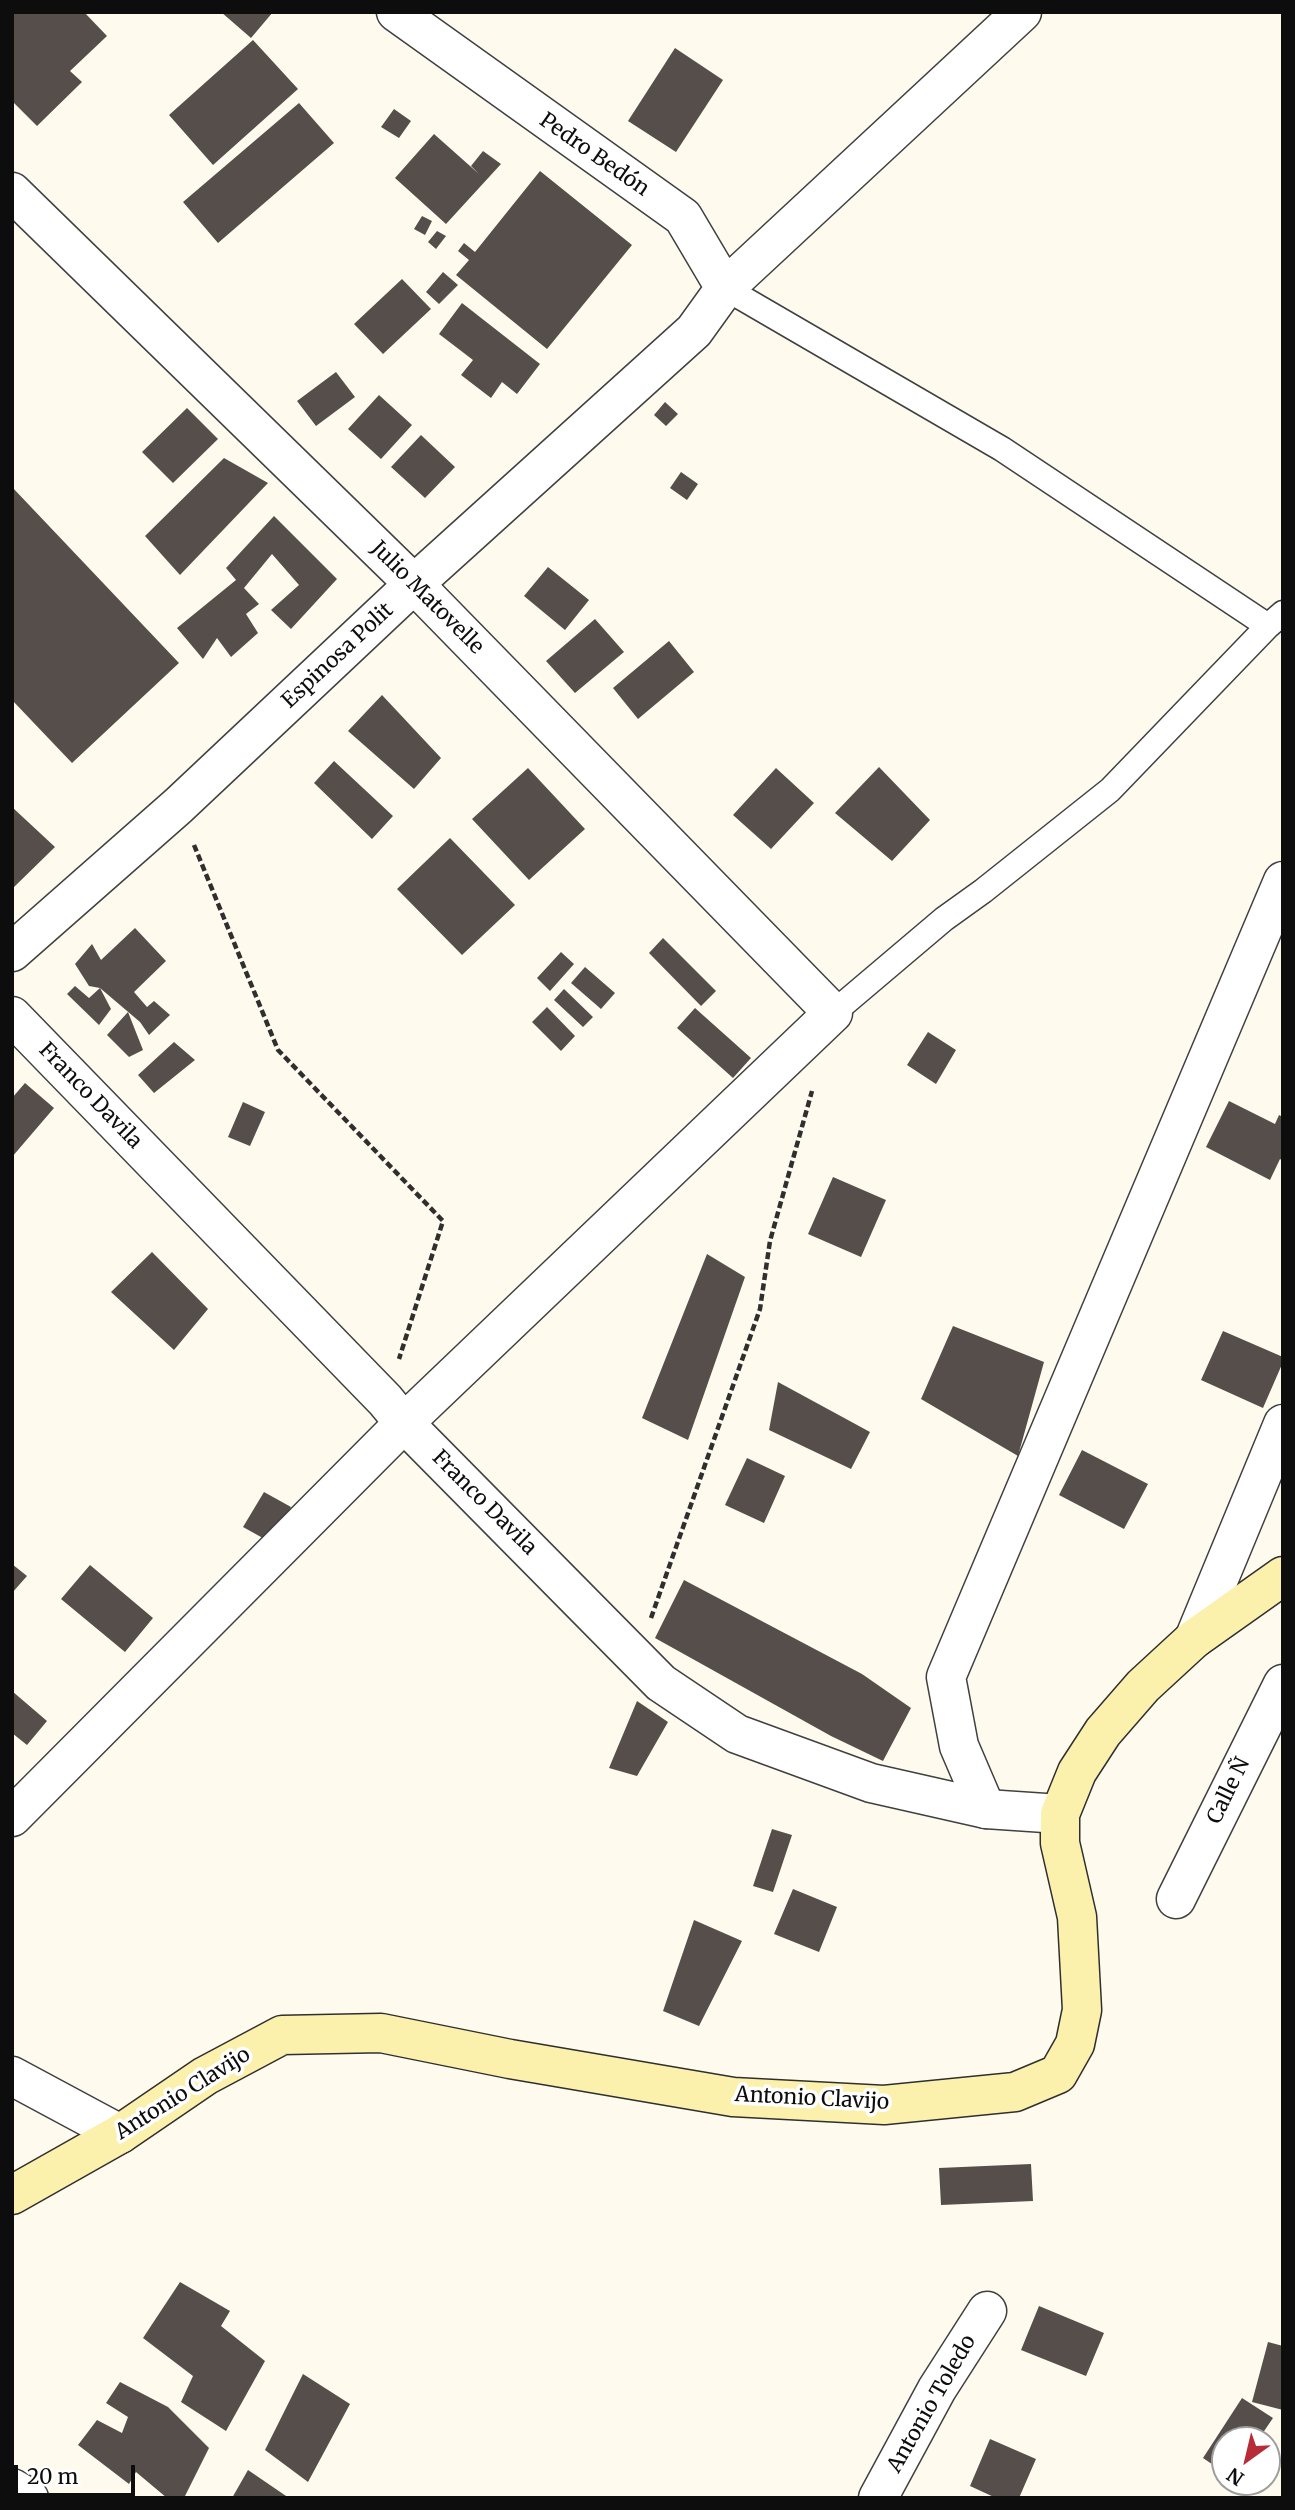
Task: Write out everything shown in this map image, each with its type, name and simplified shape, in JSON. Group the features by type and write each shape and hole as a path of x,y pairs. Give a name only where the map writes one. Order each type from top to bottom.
{"main road":[{"name":"Antonio Clavijo","path":"12,2195 120,2134 205,2076 282,2035 381,2033 510,2059 733,2097 884,2105 1015,2092 1058,2074 1075,2044 1082,2010 1077,1917 1060,1843 1060,1814 1077,1772 1102,1732 1143,1686 1194,1639 1283,1576"}],"street":[{"name":"Pedro Bedón","path":"396,12 683,217 725,288"},
{"path":"725,288 1022,12"},
{"name":"Julio Matovelle","path":"12,192 414,584 833,1013"},
{"name":"Espinosa Polit","path":"12,952 178,806 414,584 694,331 725,288"},
{"path":"986,1809 959,1746 946,1677 1283,881"},
{"path":"12,1817 395,1411 833,1013"},
{"name":"Franco Davila","path":"12,1016 661,1683 737,1734 871,1783 986,1809 1060,1814"},
{"path":"1194,1639 1283,1424"},
{"name":"Calle Ñ","path":"1176,1899 1283,1684"},
{"path":"12,2076 120,2134"},
{"name":"Antonio Toledo","path":"878,2498 937,2389 987,2311"},
{"path":"12,2488 29,2498"}],"lane":[{"path":"725,288 1002,449 1275,619 1110,790 984,891 944,919 833,1013"}],"path":[{"path":"178,806 278,1050 443,1221 395,1411"},
{"path":"638,1658 760,1309 770,1241 813,1088"}],"building":[{"path":"12,12 84,12 107,36 70,71 82,82 37,126 12,101"},
{"path":"221,12 273,12 251,38"},
{"path":"253,40 298,89 213,165 169,115"},
{"path":"675,48 723,80 676,152 628,121"},
{"path":"299,103 334,143 218,243 183,202"},
{"path":"394,109 411,121 399,138 381,127"},
{"path":"434,134 479,174 471,166 483,151 501,164 446,224 395,178"},
{"path":"540,171 632,245 547,349 456,275 469,260 458,251 464,243 475,252"},
{"path":"422,216 432,221 425,235 414,229"},
{"path":"437,231 446,236 436,249 428,242"},
{"path":"443,272 458,285 439,304 426,292"},
{"path":"402,279 431,309 383,354 354,324"},
{"path":"462,303 540,364 517,394 502,382 491,398 461,375 473,360 439,334"},
{"path":"336,372 355,397 316,426 297,401"},
{"path":"379,395 412,425 381,459 348,429"},
{"path":"665,402 678,414 666,426 654,415"},
{"path":"187,408 218,439 173,483 142,452"},
{"path":"421,435 455,467 425,498 391,467"},
{"path":"224,458 268,483 180,575 145,536"},
{"path":"681,472 698,484 687,500 670,488"},
{"path":"12,487 179,663 72,763 12,700"},
{"path":"274,516 337,579 291,629 271,610 299,585 272,554 244,588 259,604 246,614 258,633 231,657 217,638 203,659 177,628 236,580 226,568"},
{"path":"548,567 589,600 565,630 524,596"},
{"path":"595,619 624,652 575,693 546,661"},
{"path":"669,641 694,672 638,719 613,688"},
{"path":"382,695 441,758 414,789 348,731"},
{"path":"334,761 393,816 372,839 314,783"},
{"path":"879,767 930,820 892,861 835,813"},
{"path":"528,768 585,829 529,880 472,819"},
{"path":"776,768 814,803 771,849 733,815"},
{"path":"12,807 55,847 12,889"},
{"path":"450,838 515,905 462,955 397,889"},
{"path":"135,928 166,961 134,992 147,1007 154,1001 170,1015 149,1035 140,1022 100,988 89,986 75,964 92,944 101,960"},
{"path":"663,938 716,991 701,1006 649,953"},
{"path":"561,952 574,964 550,991 537,978"},
{"path":"585,967 615,993 601,1009 571,983"},
{"path":"75,986 89,998 100,988 111,1009 99,1025 67,994"},
{"path":"564,989 593,1017 583,1027 554,1000"},
{"path":"547,1007 575,1036 561,1051 532,1022"},
{"path":"695,1008 751,1058 733,1078 677,1028"},
{"path":"128,1012 143,1050 129,1057 107,1035"},
{"path":"928,1032 956,1050 936,1084 907,1065"},
{"path":"174,1042 195,1060 154,1093 138,1075"},
{"path":"25,1083 54,1108 12,1157 12,1098"},
{"path":"1229,1101 1275,1124 1279,1115 1283,1117 1283,1161 1280,1159 1270,1180 1206,1147"},
{"path":"243,1102 265,1112 250,1146 228,1137"},
{"path":"833,1177 886,1200 861,1257 808,1234"},
{"path":"152,1252 208,1309 174,1350 111,1292"},
{"path":"707,1254 745,1277 688,1440 642,1418"},
{"path":"953,1326 1044,1362 1018,1456 921,1399"},
{"path":"1223,1331 1283,1357 1263,1408 1201,1380"},
{"path":"778,1382 870,1432 851,1469 769,1430"},
{"path":"1082,1450 1148,1484 1124,1529 1059,1495"},
{"path":"747,1458 785,1476 764,1523 725,1505"},
{"path":"264,1492 291,1507 270,1542 243,1527"},
{"path":"12,1564 27,1576 12,1593"},
{"path":"90,1565 153,1618 125,1652 61,1599"},
{"path":"684,1580 862,1674 911,1708 883,1761 831,1736 655,1638"},
{"path":"12,1691 47,1721 27,1745 12,1733"},
{"path":"637,1701 668,1722 637,1776 609,1768"},
{"path":"772,1829 792,1835 773,1892 753,1886"},
{"path":"793,1889 837,1907 819,1952 774,1934"},
{"path":"694,1920 742,1941 699,2026 663,2011"},
{"path":"1031,2164 1033,2201 941,2205 939,2168"},
{"path":"180,2282 230,2311 221,2326 265,2361 226,2431 181,2402 193,2376 143,2338"},
{"path":"1039,2306 1104,2333 1086,2376 1021,2350"},
{"path":"1268,2342 1283,2346 1283,2410 1252,2402"},
{"path":"303,2374 350,2404 308,2482 265,2450"},
{"path":"120,2382 168,2407 209,2448 184,2498 167,2498 136,2472 129,2484 78,2445 97,2420 122,2433 128,2417 106,2403"},
{"path":"1242,2398 1273,2418 1268,2426 1224,2426"},
{"path":"990,2439 1036,2459 1019,2498 996,2498 970,2486"},
{"path":"1211,2446 1211,2463 1203,2458"},
{"path":"248,2470 289,2498 232,2498"}]}
